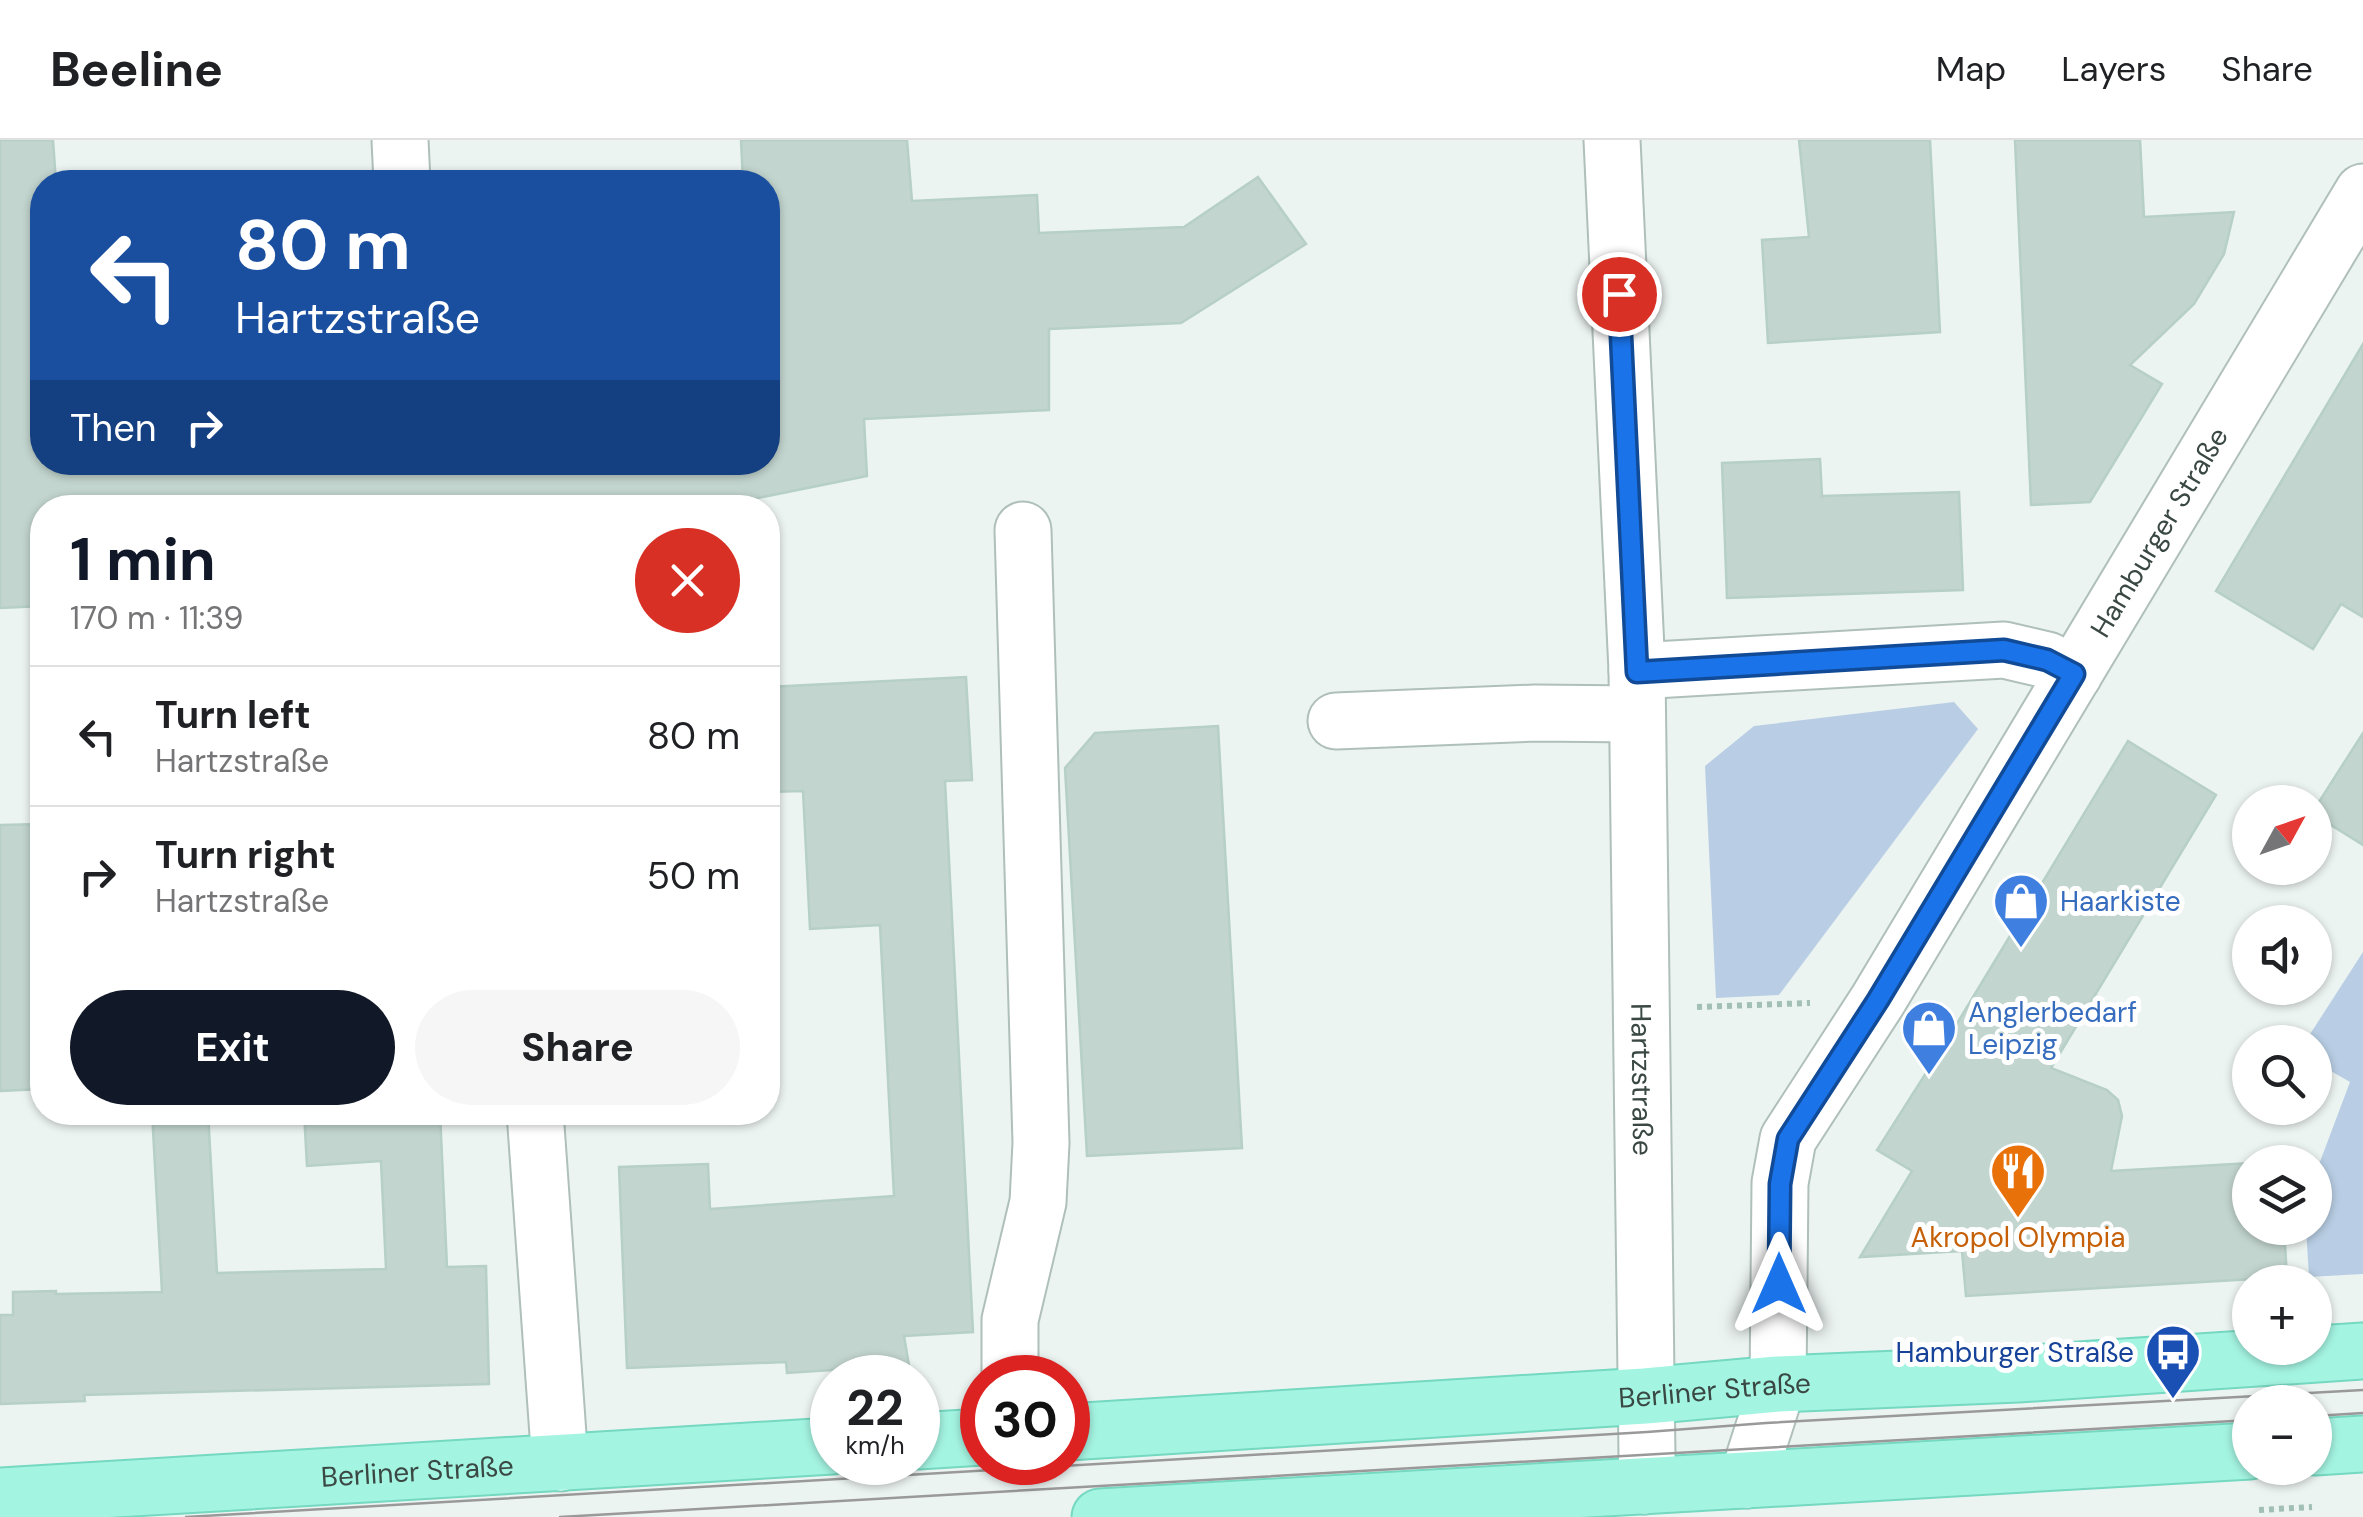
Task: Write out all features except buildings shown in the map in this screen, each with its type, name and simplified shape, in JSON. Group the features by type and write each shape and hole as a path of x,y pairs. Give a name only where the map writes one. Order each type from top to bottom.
{"main road":[{"name":"Berliner Straße","path":"1090,1431 1778,1384 2018,1374 2363,1351"},
{"path":"2332,1446 2363,1444"},
{"name":"Berliner Straße","path":"0,1496 810,1447"},
{"path":"1100,1517 2232,1452"}],"street":[{"path":"400,140 401,170"},
{"name":"Hartzstraße","path":"1612,140 1637,693 1648,1455 1644,1486"},
{"name":"Hamburger Straße","path":"1747,1480 1778,1384 1780,1184 1788,1139 1878,1000 2363,192"},
{"path":"1010,1355 1010,1320 1038,1202 1041,1144 1023,530"},
{"path":"1336,721 1536,713 1637,693 2004,650 2047,660 2074,674"},
{"path":"536,1125 560,1462"}],"path":[{"path":"1641,1010 1878,1000"}],"shaded area":[{"path":"1954,702 1978,729 1779,995 1716,998 1705,766 1754,726"},
{"path":"2363,952 2363,1274 2332,1276 2332,1265 2308,1265 2307,1245 2332,1245 2332,1145 2326,1145 2350,1082 2332,1072 2332,1025 2316,1025"}],"tram line":[{"path":"186,1517 2363,1390"},
{"path":"2332,1415 2363,1413"},
{"path":"560,1517 2232,1421"}],"place":[{"name":"Haarkiste","path":"2021,950"},
{"name":"Anglerbedarf Leipzig","path":"1929,1077"},
{"name":"Akropol Olympia","path":"2018,1220"},
{"name":"Hamburger Straße","path":"2173,1401"}],"route":[{"path":"1619,294 1637,672 2004,650 2047,660 2074,674 1878,1000 1788,1139 1780,1184 1779,1284"}]}
